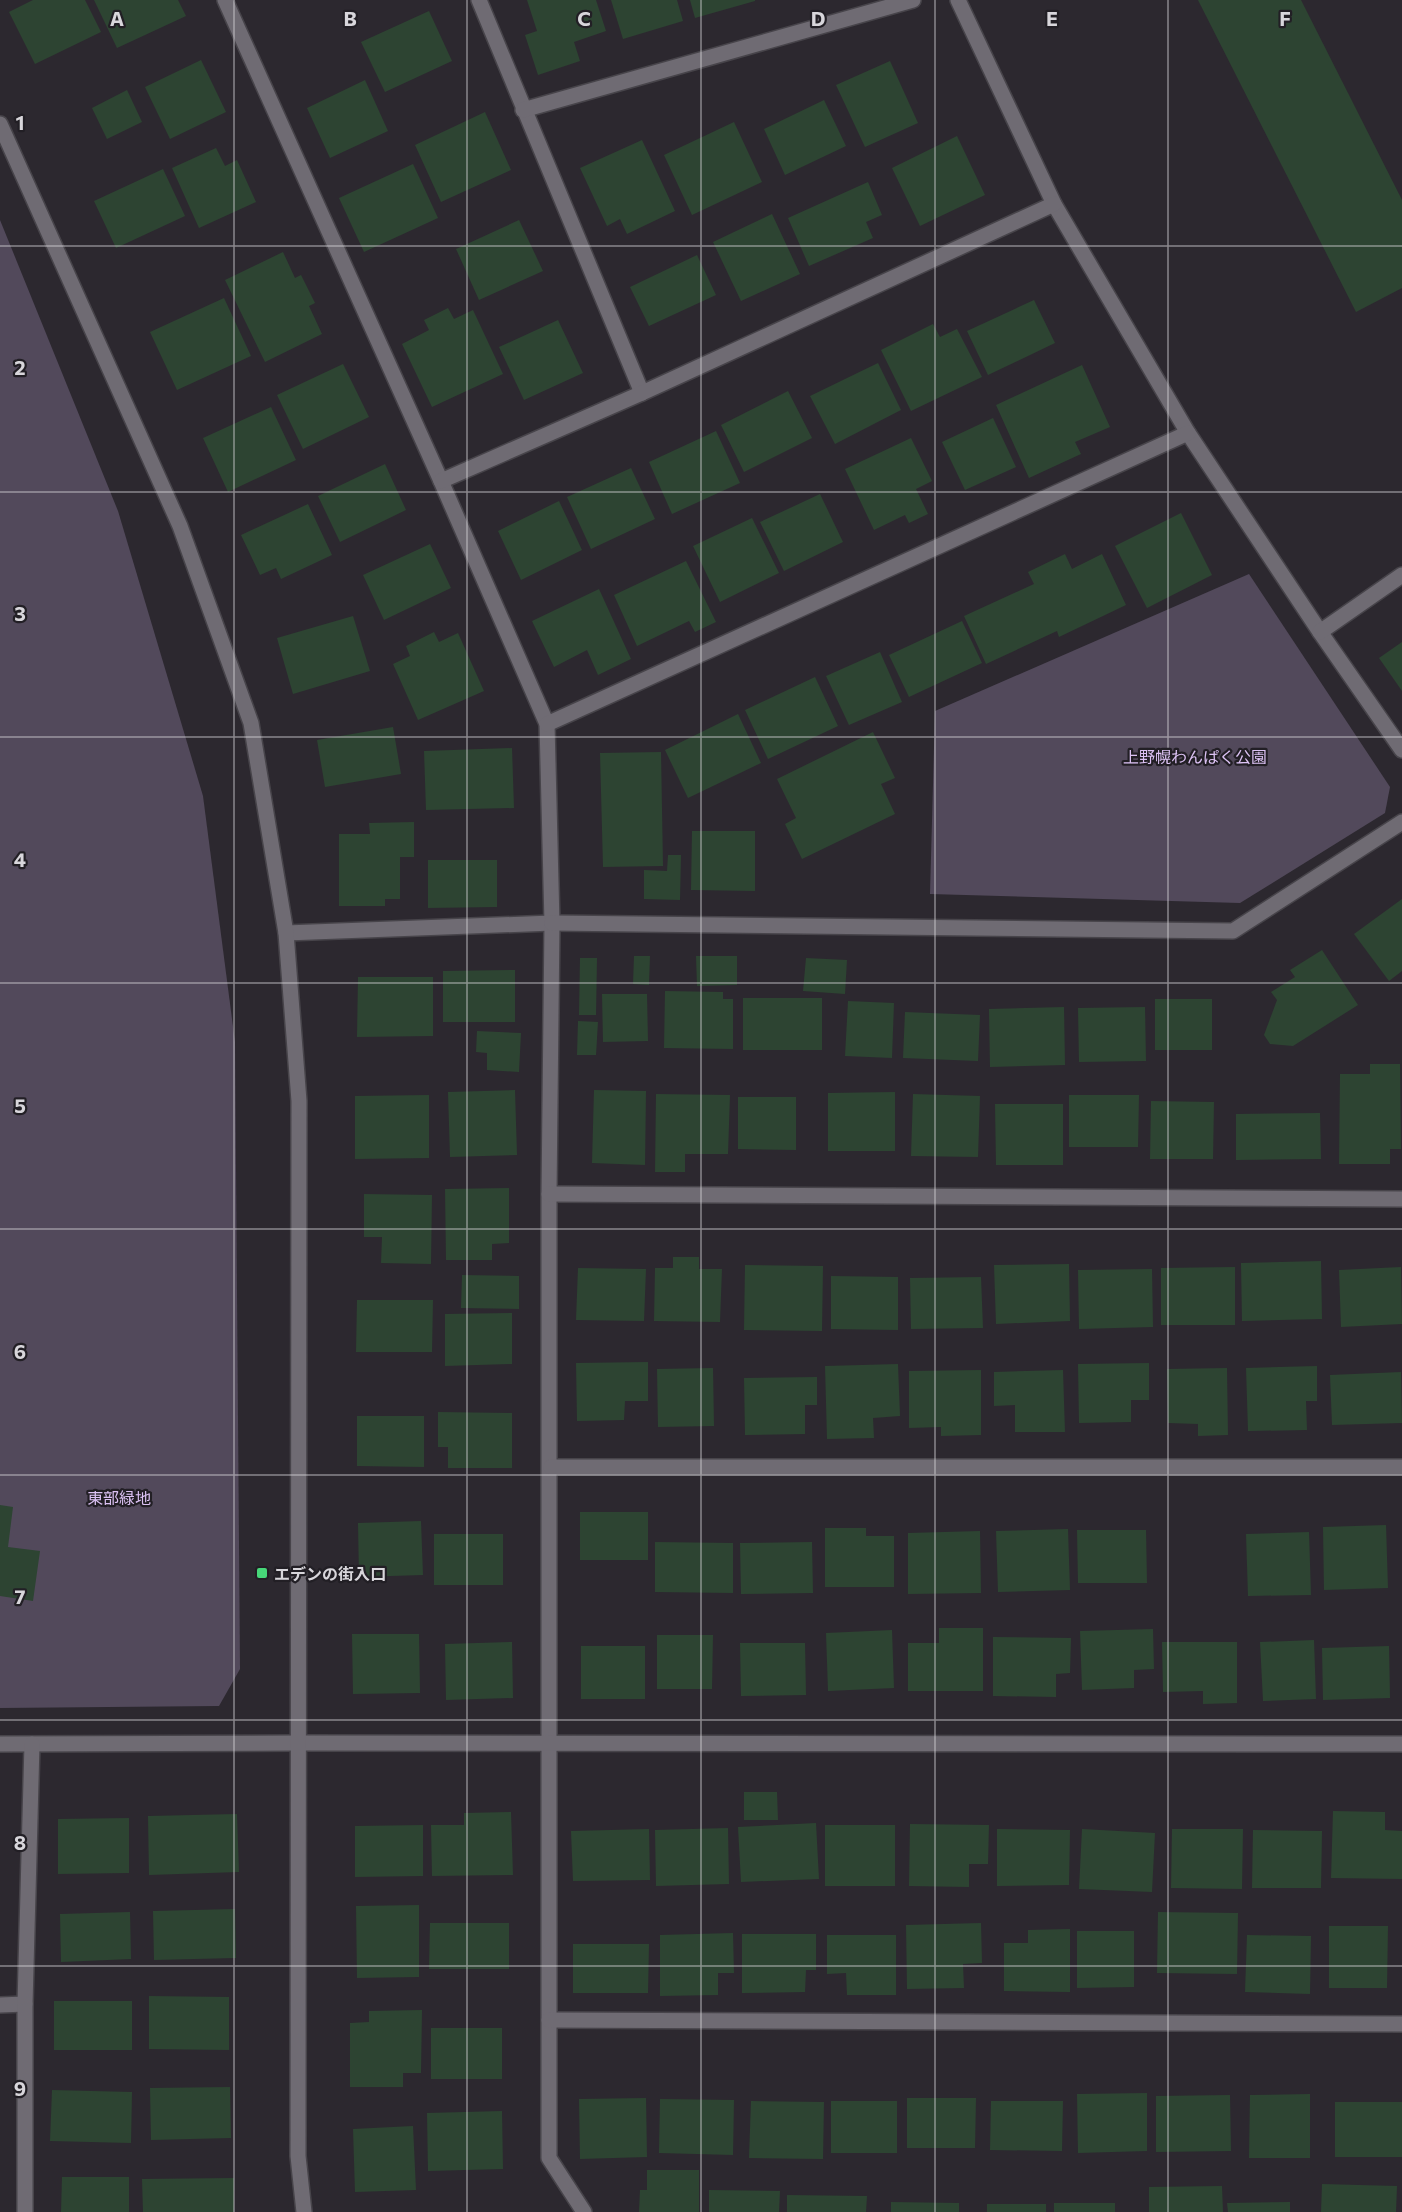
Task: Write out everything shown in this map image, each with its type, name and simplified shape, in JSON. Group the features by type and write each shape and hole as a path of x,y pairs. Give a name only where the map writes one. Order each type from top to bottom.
{"street":[{"path":"225,0 441,481 547,724 552,924 549,1194 551,1467 549,2158 584,2212"},
{"path":"479,0 642,393"},
{"path":"523,110 913,0"},
{"path":"958,0 1054,204 1188,433 1320,632 1402,750"},
{"path":"0,124 180,526 251,723 286,933 299,1101 298,2156 304,2212"},
{"path":"441,481 642,393 1054,204"},
{"path":"547,724 1188,433"},
{"path":"1320,632 1402,575"},
{"path":"286,933 552,924 1233,931 1402,822"},
{"path":"549,1194 1402,1199"},
{"path":"551,1467 1402,1467"},
{"path":"0,1744 1402,1744"},
{"path":"25,2212 26,2004 32,1744"},
{"path":"0,2005 26,2004"},
{"path":"549,2020 1402,2024"}],"green space":[{"name":"東部緑地","path":"0,220 118,511 203,796 235,1042 240,1669 219,1706 0,1708"},
{"name":"上野幌わんぱく公園","path":"1249,574 1390,787 1385,813 1240,903 930,894 935,711"}],"building":[{"path":"33,0 85,0 101,32 35,64 9,12"},
{"path":"94,0 178,0 186,16 117,48"},
{"path":"527,0 596,0 606,31 574,42 580,61 538,75 525,35 537,31"},
{"path":"611,0 677,0 683,21 623,39"},
{"path":"690,0 755,0 755,1 695,18"},
{"path":"1198,0 1301,0 1402,200 1402,288 1356,312"},
{"path":"429,11 452,61 385,92 361,42"},
{"path":"201,60 226,112 170,139 145,87"},
{"path":"890,61 918,123 865,147 836,85"},
{"path":"365,80 388,131 330,158 307,108"},
{"path":"127,90 142,122 107,139 92,108"},
{"path":"824,100 846,146 785,175 764,129"},
{"path":"485,112 511,170 441,202 415,145"},
{"path":"734,122 762,182 692,215 664,155"},
{"path":"957,136 985,195 920,226 892,168"},
{"path":"642,140 675,211 627,234 620,219 607,226 580,168"},
{"path":"216,148 225,166 237,160 256,202 199,228 172,168"},
{"path":"413,164 438,218 364,252 339,198"},
{"path":"163,169 185,216 116,248 94,201"},
{"path":"868,182 882,215 866,222 873,238 809,266 788,218"},
{"path":"772,214 800,274 741,301 713,242"},
{"path":"519,220 543,271 479,300 456,249"},
{"path":"283,252 295,278 301,275 315,303 309,306 322,334 265,362 225,280"},
{"path":"697,255 716,295 649,326 630,287"},
{"path":"224,298 251,356 177,390 150,332"},
{"path":"1034,300 1055,343 988,375 967,331"},
{"path":"448,308 454,319 473,310 503,374 432,407 402,344 429,330 424,320"},
{"path":"558,320 583,373 524,400 499,347"},
{"path":"933,324 940,337 957,329 982,377 911,411 881,350"},
{"path":"878,363 901,410 835,444 810,396"},
{"path":"343,364 369,417 303,449 277,395"},
{"path":"1082,365 1110,427 1075,442 1081,454 1029,478 996,405"},
{"path":"788,391 812,438 744,472 721,425"},
{"path":"271,407 296,460 228,492 203,438"},
{"path":"993,418 1016,467 965,490 942,442"},
{"path":"716,431 740,483 672,514 649,462"},
{"path":"911,438 932,481 916,489 928,514 909,523 905,515 874,530 845,469"},
{"path":"385,464 406,510 340,542 318,496"},
{"path":"631,468 655,519 591,549 567,497"},
{"path":"820,494 843,542 784,571 760,522"},
{"path":"559,501 582,550 521,580 498,531"},
{"path":"308,504 332,555 281,579 276,568 260,575 241,535"},
{"path":"1181,513 1212,575 1147,608 1115,546"},
{"path":"752,518 779,573 720,602 693,546"},
{"path":"430,544 451,588 384,620 363,575"},
{"path":"1065,554 1072,569 1102,554 1126,605 1059,637 1057,631 986,664 964,616 1034,584 1028,572"},
{"path":"686,561 716,622 695,632 689,621 637,646 614,595"},
{"path":"599,589 631,659 598,675 587,650 554,667 532,621"},
{"path":"353,616 370,671 293,694 277,638"},
{"path":"962,621 982,663 909,697 889,655"},
{"path":"434,632 439,642 458,633 484,691 418,720 393,664 410,656 406,646"},
{"path":"1402,642 1402,691 1379,658"},
{"path":"880,652 902,702 849,725 826,676"},
{"path":"815,677 838,726 768,759 745,710"},
{"path":"738,714 761,763 688,798 665,750"},
{"path":"393,727 401,774 325,787 317,740"},
{"path":"873,732 895,778 881,784 895,814 802,859 785,824 796,818 777,779"},
{"path":"512,748 514,808 426,810 424,751"},
{"path":"661,752 663,866 603,867 600,753"},
{"path":"414,822 414,857 400,857 400,899 385,899 385,906 339,906 339,834 370,834 369,823"},
{"path":"692,831 755,831 755,891 691,890"},
{"path":"668,855 681,855 680,900 644,899 644,870 667,871"},
{"path":"428,860 497,860 497,907 428,908"},
{"path":"1402,899 1402,971 1389,981 1354,934"},
{"path":"1322,950 1358,1005 1293,1046 1270,1044 1264,1035 1277,1000 1271,992 1295,977 1290,970"},
{"path":"634,956 650,956 649,985 633,984"},
{"path":"696,956 737,956 737,985 697,986"},
{"path":"580,958 597,958 596,1015 579,1015"},
{"path":"806,958 847,960 845,994 803,991"},
{"path":"515,970 515,1022 443,1022 443,971"},
{"path":"358,977 433,977 433,1036 357,1037"},
{"path":"665,991 723,992 723,999 733,999 733,1049 664,1048"},
{"path":"602,994 647,994 648,1041 603,1042"},
{"path":"743,998 822,998 822,1050 743,1050"},
{"path":"1155,999 1212,999 1212,1050 1155,1050"},
{"path":"848,1001 894,1003 892,1058 845,1056"},
{"path":"1064,1007 1065,1065 990,1067 989,1009"},
{"path":"1145,1007 1146,1061 1079,1062 1078,1008"},
{"path":"905,1012 980,1015 978,1061 903,1058"},
{"path":"578,1021 598,1022 596,1055 577,1055"},
{"path":"477,1031 521,1033 519,1072 487,1070 487,1053 476,1052"},
{"path":"1370,1064 1400,1064 1401,1149 1390,1149 1390,1164 1339,1164 1340,1074 1370,1074"},
{"path":"515,1090 517,1155 450,1157 448,1092"},
{"path":"594,1090 646,1091 645,1165 592,1163"},
{"path":"895,1092 895,1151 828,1151 828,1093"},
{"path":"656,1094 730,1095 728,1154 685,1154 685,1172 655,1172"},
{"path":"913,1094 980,1096 978,1157 911,1156"},
{"path":"429,1095 429,1158 355,1159 355,1096"},
{"path":"1069,1095 1139,1095 1138,1147 1069,1147"},
{"path":"738,1097 796,1097 796,1150 738,1149"},
{"path":"1151,1101 1214,1102 1213,1159 1150,1159"},
{"path":"995,1104 1063,1104 1063,1165 996,1165"},
{"path":"1320,1113 1321,1159 1236,1160 1236,1114"},
{"path":"509,1188 509,1243 492,1244 492,1260 446,1260 445,1189"},
{"path":"364,1194 432,1195 431,1264 381,1263 382,1237 364,1237"},
{"path":"673,1257 699,1257 699,1269 722,1269 720,1322 654,1321 655,1268 673,1268"},
{"path":"1321,1261 1322,1319 1242,1321 1241,1263"},
{"path":"1069,1264 1070,1321 996,1324 994,1265"},
{"path":"745,1265 823,1266 822,1331 744,1330"},
{"path":"1235,1267 1235,1325 1161,1325 1161,1268"},
{"path":"1401,1267 1402,1324 1341,1327 1339,1270"},
{"path":"578,1268 646,1269 644,1321 576,1320"},
{"path":"1152,1269 1153,1327 1079,1329 1078,1270"},
{"path":"462,1275 519,1276 519,1309 461,1308"},
{"path":"831,1276 898,1277 898,1330 831,1329"},
{"path":"981,1277 983,1328 911,1329 910,1278"},
{"path":"357,1300 433,1300 432,1352 356,1352"},
{"path":"512,1313 512,1364 445,1366 445,1314"},
{"path":"648,1362 648,1401 625,1401 624,1420 577,1421 576,1363"},
{"path":"1149,1363 1149,1400 1131,1400 1131,1422 1079,1423 1078,1364"},
{"path":"898,1364 900,1416 873,1418 874,1438 827,1439 825,1366"},
{"path":"1317,1366 1317,1401 1306,1401 1307,1430 1248,1431 1246,1368"},
{"path":"713,1368 714,1426 658,1427 657,1369"},
{"path":"1227,1368 1228,1435 1198,1436 1198,1424 1168,1423 1167,1369"},
{"path":"981,1370 981,1435 941,1436 941,1427 909,1428 909,1371"},
{"path":"1063,1370 1065,1432 1015,1432 1015,1405 994,1406 994,1372"},
{"path":"1401,1372 1402,1423 1332,1425 1330,1375"},
{"path":"817,1377 817,1405 805,1405 805,1434 745,1435 744,1378"},
{"path":"438,1412 512,1413 512,1468 448,1468 448,1447 438,1447"},
{"path":"357,1416 424,1416 424,1467 357,1466"},
{"path":"0,1505 13,1507 8,1547 40,1551 33,1601 0,1596"},
{"path":"580,1512 648,1512 648,1560 580,1560"},
{"path":"421,1521 423,1575 359,1577 358,1523"},
{"path":"1386,1525 1388,1588 1324,1590 1323,1527"},
{"path":"825,1528 866,1528 866,1536 894,1536 894,1587 825,1587"},
{"path":"1068,1529 1070,1590 998,1592 996,1531"},
{"path":"1077,1530 1146,1530 1147,1583 1078,1583"},
{"path":"980,1531 981,1593 908,1594 908,1533"},
{"path":"1309,1532 1311,1595 1248,1596 1246,1534"},
{"path":"434,1534 503,1534 503,1585 434,1585"},
{"path":"655,1542 733,1543 733,1593 655,1592"},
{"path":"812,1542 813,1593 741,1594 740,1543"},
{"path":"939,1628 983,1628 983,1691 908,1691 908,1643 939,1643"},
{"path":"1153,1629 1154,1669 1134,1670 1134,1688 1082,1690 1080,1631"},
{"path":"892,1630 894,1688 828,1691 826,1633"},
{"path":"352,1634 419,1634 420,1693 353,1694"},
{"path":"657,1635 713,1635 712,1689 657,1689"},
{"path":"993,1637 1071,1638 1070,1673 1056,1674 1056,1697 993,1696"},
{"path":"1314,1640 1316,1699 1263,1701 1260,1642"},
{"path":"512,1642 513,1698 446,1700 445,1644"},
{"path":"1162,1642 1237,1642 1237,1703 1203,1704 1203,1691 1163,1692"},
{"path":"740,1643 805,1643 806,1695 741,1696"},
{"path":"581,1646 645,1646 645,1699 581,1699"},
{"path":"1389,1646 1390,1698 1323,1700 1322,1648"},
{"path":"744,1792 777,1792 778,1820 744,1820"},
{"path":"1333,1811 1385,1812 1385,1830 1402,1831 1402,1879 1331,1878"},
{"path":"511,1812 513,1875 432,1876 431,1825 464,1825 464,1813"},
{"path":"237,1814 239,1872 149,1875 148,1816"},
{"path":"129,1818 129,1873 58,1874 58,1819"},
{"path":"816,1823 819,1879 741,1882 738,1827"},
{"path":"910,1824 989,1825 988,1864 969,1864 969,1887 909,1886"},
{"path":"423,1825 423,1876 355,1877 355,1826"},
{"path":"825,1825 895,1825 895,1886 825,1886"},
{"path":"728,1828 729,1884 656,1886 655,1830"},
{"path":"649,1829 650,1880 573,1881 571,1831"},
{"path":"997,1829 1070,1830 1069,1885 997,1886"},
{"path":"1082,1829 1155,1833 1152,1892 1079,1889"},
{"path":"1172,1829 1243,1829 1242,1889 1171,1888"},
{"path":"1253,1830 1322,1831 1321,1888 1252,1888"},
{"path":"419,1905 419,1977 357,1978 356,1906"},
{"path":"235,1909 236,1958 154,1960 153,1911"},
{"path":"130,1912 131,1959 61,1962 60,1914"},
{"path":"1158,1912 1238,1913 1237,1974 1157,1973"},
{"path":"430,1923 509,1923 509,1969 429,1969"},
{"path":"981,1923 982,1963 963,1964 964,1988 907,1989 906,1925"},
{"path":"1329,1926 1388,1926 1387,1988 1329,1988"},
{"path":"1070,1929 1070,1992 1004,1991 1004,1943 1028,1943 1028,1930"},
{"path":"1077,1931 1134,1931 1134,1987 1077,1988"},
{"path":"733,1933 734,1973 718,1973 718,1995 660,1996 660,1935"},
{"path":"742,1934 816,1934 816,1970 806,1970 805,1992 742,1993"},
{"path":"827,1935 896,1935 896,1995 847,1995 846,1973 827,1974"},
{"path":"1247,1935 1311,1936 1310,1994 1245,1992"},
{"path":"573,1944 649,1944 648,1993 573,1993"},
{"path":"149,1996 229,1997 229,2050 149,2049"},
{"path":"54,2001 132,2001 132,2050 54,2050"},
{"path":"422,2010 421,2073 403,2073 403,2087 350,2087 350,2023 369,2022 369,2011"},
{"path":"431,2028 502,2028 502,2079 431,2079"},
{"path":"230,2087 231,2138 151,2140 150,2088"},
{"path":"52,2090 132,2092 131,2143 50,2141"},
{"path":"1147,2093 1147,2151 1078,2153 1077,2094"},
{"path":"1310,2094 1310,2158 1249,2158 1250,2095"},
{"path":"1230,2095 1231,2151 1156,2152 1156,2096"},
{"path":"646,2098 647,2157 580,2159 579,2099"},
{"path":"907,2098 976,2098 975,2148 907,2148"},
{"path":"660,2099 734,2100 733,2155 659,2153"},
{"path":"751,2101 824,2102 823,2159 749,2158"},
{"path":"831,2101 897,2101 897,2153 831,2153"},
{"path":"991,2101 1063,2101 1062,2151 990,2150"},
{"path":"1335,2102 1402,2102 1402,2157 1335,2157"},
{"path":"502,2111 503,2169 428,2171 427,2113"},
{"path":"413,2126 416,2190 355,2192 353,2129"},
{"path":"647,2170 699,2170 699,2212 639,2212 640,2190 647,2190"},
{"path":"62,2177 129,2177 129,2212 61,2212"},
{"path":"234,2178 234,2212 143,2212 142,2179"},
{"path":"1322,2184 1397,2186 1396,2212 1321,2212"},
{"path":"1222,2186 1223,2212 1149,2212 1149,2187"},
{"path":"709,2190 780,2191 779,2212 709,2212"},
{"path":"787,2195 867,2196 866,2212 787,2212"},
{"path":"891,2202 959,2203 959,2212 891,2212"},
{"path":"1290,2202 1290,2212 1228,2212 1227,2203"},
{"path":"1054,2203 1115,2203 1115,2212 1054,2212"},
{"path":"987,2204 1046,2204 1046,2212 987,2212"}],"place":[{"name":"エデンの街入口","path":"262,1573"}]}
